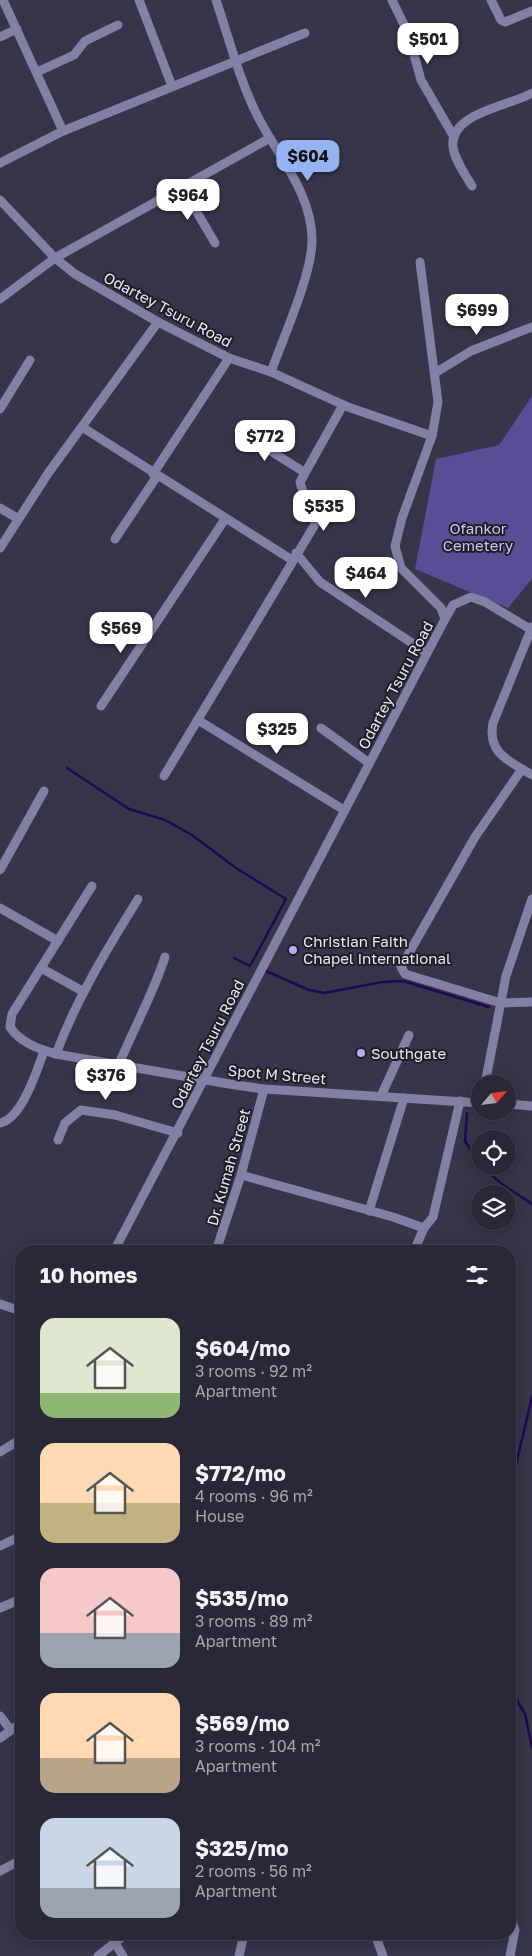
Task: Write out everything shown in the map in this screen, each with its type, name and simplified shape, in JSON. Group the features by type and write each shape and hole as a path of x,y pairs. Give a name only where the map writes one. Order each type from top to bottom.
{"street":[{"path":"4,0 63,131"},
{"path":"139,0 172,86"},
{"path":"216,0 256,114 287,165 306,206 312,243 305,276 271,372"},
{"path":"392,0 408,33 420,80 454,136"},
{"path":"491,0 501,20 505,22 532,11"},
{"path":"37,72 74,55 85,41 118,25"},
{"path":"0,37 16,29"},
{"path":"0,163 63,131 305,33"},
{"path":"472,186 457,160 453,147 454,136 460,127 471,118 532,93"},
{"path":"0,298 55,258 270,138"},
{"path":"182,187 215,243"},
{"name":"Odartey Tsuru Road","path":"0,200 55,258 75,274 158,322 229,358 271,372 343,405 432,436 402,518 395,546 401,568 441,608 446,619 202,1080 178,1133 117,1245"},
{"path":"420,262 436,373 438,412 432,436"},
{"path":"0,548 17,518 158,322"},
{"path":"436,373 471,351 532,327"},
{"path":"115,539 229,358"},
{"path":"0,409 30,360"},
{"path":"164,776 314,526 316,518 313,507 301,491 300,482 343,405"},
{"path":"82,428 225,519 294,557 320,582 427,653"},
{"path":"239,431 304,472"},
{"path":"0,508 17,518"},
{"path":"101,706 225,519"},
{"path":"446,619 453,605 471,597 485,602 531,628 490,736 493,746 505,759 532,775"},
{"path":"198,720 344,810"},
{"path":"321,728 369,763"},
{"path":"522,769 475,837 401,967 406,974 501,1003 532,1002"},
{"path":"0,870 44,791"},
{"path":"84,992 41,968 92,886"},
{"path":"56,1054 98,963 138,899"},
{"path":"487,1075 506,976 532,899"},
{"path":"0,908 58,941"},
{"path":"120,1064 136,1025 152,994 165,957"},
{"name":"Spot M Street","path":"41,968 10,1020 10,1028 16,1036 44,1051 202,1080 264,1089 471,1102"},
{"path":"381,1096 409,1035"},
{"path":"0,1122 15,1114 30,1086 44,1051"},
{"name":"Dr. Kumah Street","path":"218,1245 241,1175 264,1089"},
{"path":"369,1211 404,1098"},
{"path":"417,1245 424,1228 433,1217 460,1101"},
{"path":"516,1105 532,1106"},
{"path":"58,1140 65,1123 81,1110 115,1115 178,1133"},
{"path":"241,1175 424,1228"},
{"path":"0,1304 15,1309"},
{"path":"0,1452 15,1443"},
{"path":"0,1546 15,1539"},
{"path":"0,1608 15,1602"},
{"path":"0,1716 11,1730"},
{"path":"0,1738 15,1727"},
{"path":"0,1871 15,1863"},
{"path":"98,1956 119,1940"},
{"path":"239,1956 243,1940"},
{"path":"377,1940 384,1956"},
{"path":"510,1956 513,1940"},
{"path":"115,1943 123,1956"}],"green space":[{"name":"Ofankor Cemetery","path":"532,396 532,579 508,608 415,569 436,459 499,445"}],"waterway":[{"path":"67,768 129,809 165,820 192,835 236,868 286,899 250,966 234,958"},
{"path":"266,971 309,990 324,993 382,982 403,981 489,1007"},
{"path":"467,1113 465,1141 471,1151"},
{"path":"492,1175 532,1204"},
{"path":"516,1465 532,1397"},
{"path":"516,1699 525,1714 532,1747"}],"place":[{"name":"Christian Faith Chapel International","path":"293,950"},
{"name":"Southgate","path":"361,1053"}]}
